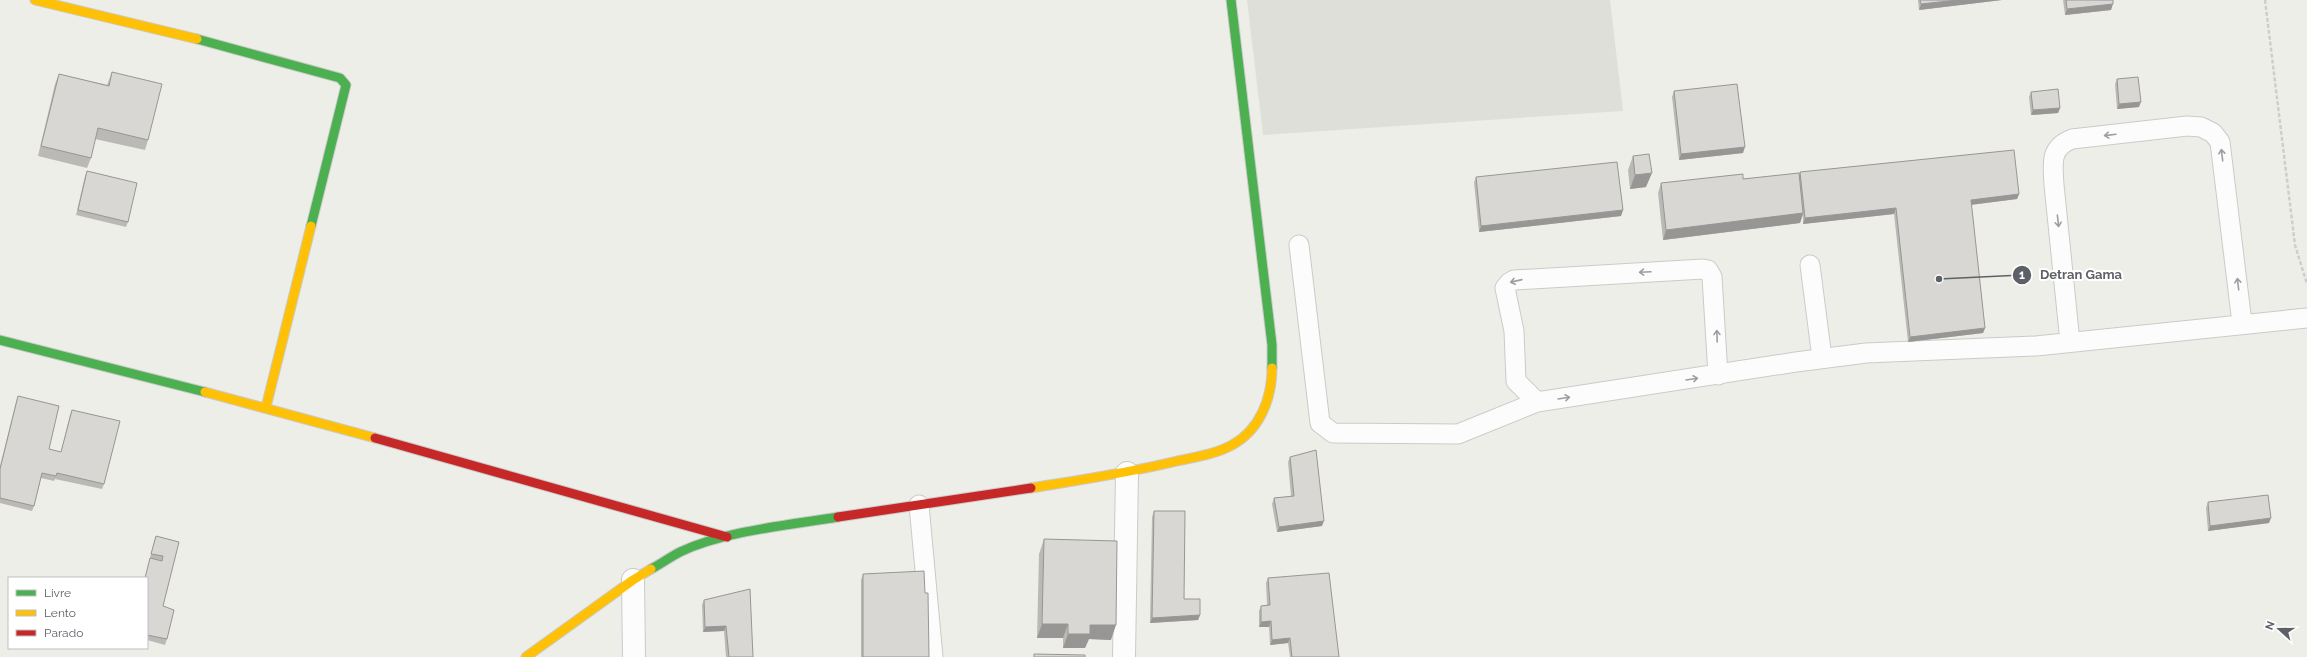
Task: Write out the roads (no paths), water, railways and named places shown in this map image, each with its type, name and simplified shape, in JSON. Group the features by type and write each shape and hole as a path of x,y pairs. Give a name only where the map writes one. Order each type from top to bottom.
{"street":[{"path":"35,0 233,47 340,78 346,85 266,407"},
{"path":"526,657 633,580 681,552 727,537 768,528 1127,473 1204,455 1232,445 1250,431 1265,409 1272,380 1272,345 1231,0"},
{"path":"0,340 266,407 727,537"},
{"path":"1124,657 1127,473"},
{"path":"633,580 634,657"}],"lane":[{"path":"2070,342 2054,178 2053,162 2056,151 2061,143 2072,139 2173,127 2201,127 2213,133 2220,142 2242,323"},
{"path":"1299,246 1320,423 1333,433 1458,434 1537,402 1822,358 1866,353 2070,342 2242,323 2307,318"},
{"path":"1810,265 1822,358"},
{"path":"1537,402 1516,381 1514,331 1505,294 1509,283 1514,280 1703,269 1708,270 1712,277 1718,375"},
{"path":"919,505 933,657"}],"place":[{"name":"Detran Gama","path":"1939,279"}]}
